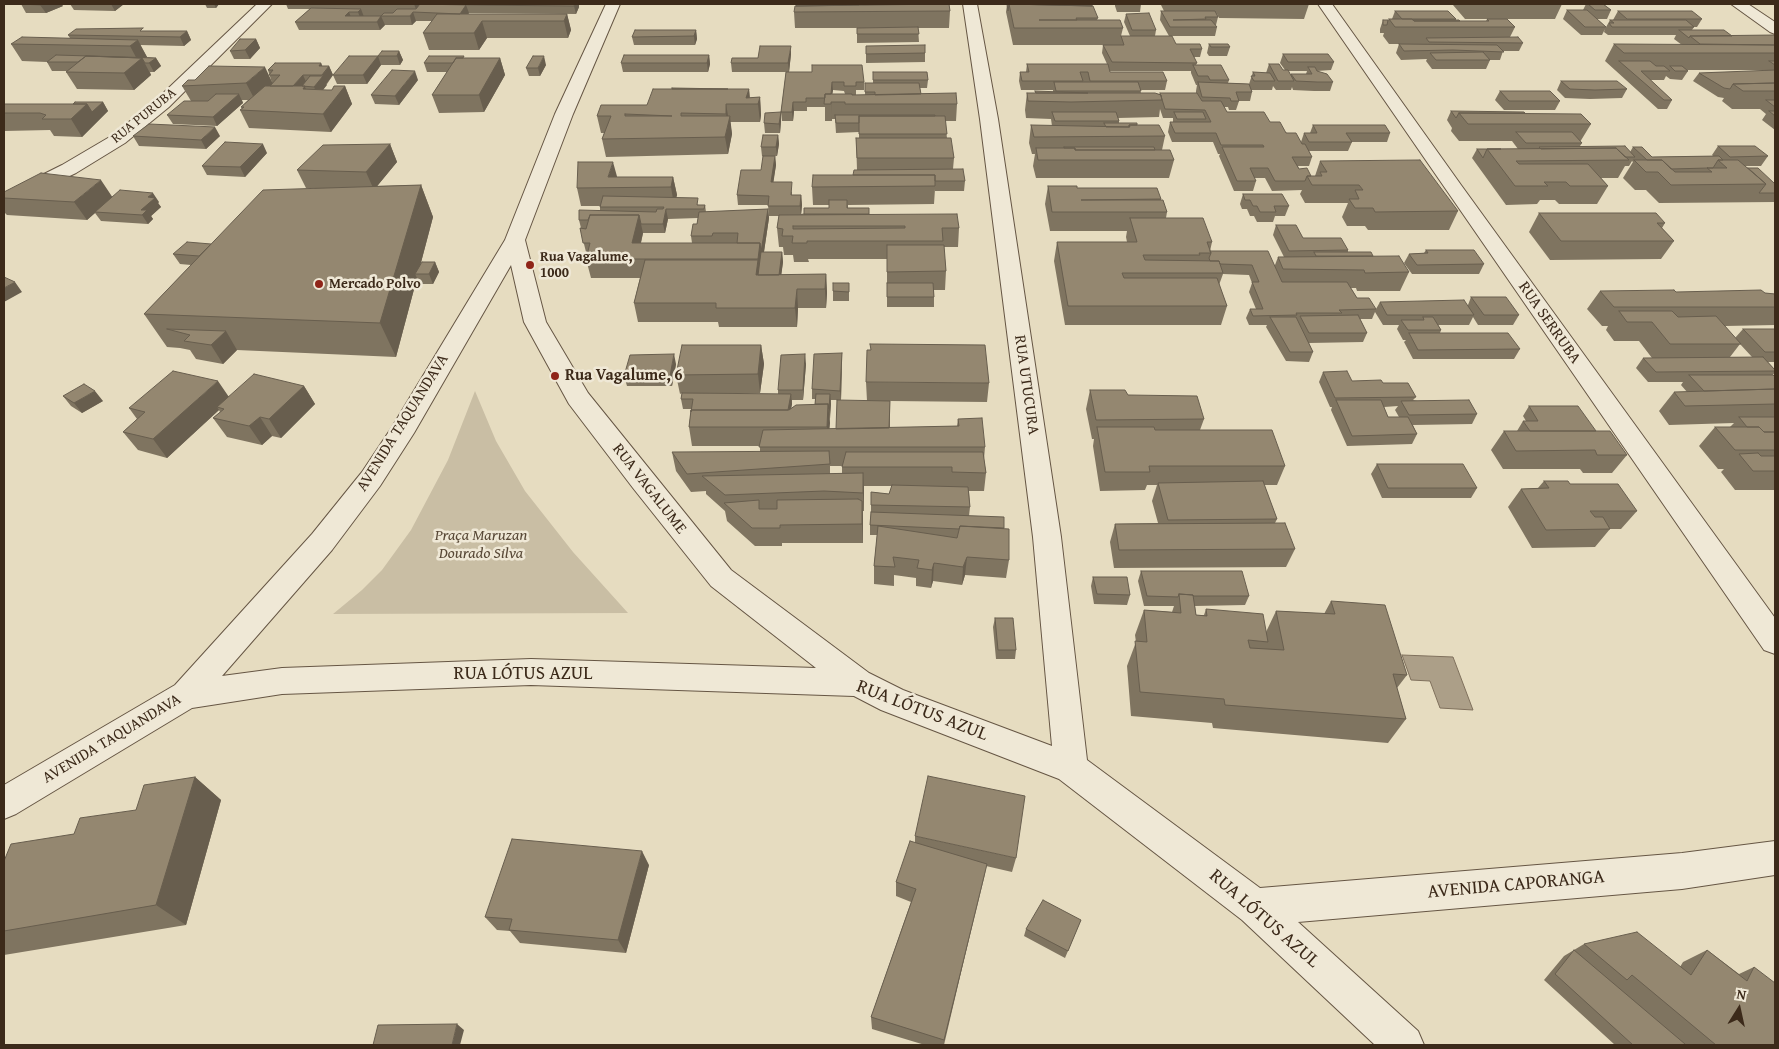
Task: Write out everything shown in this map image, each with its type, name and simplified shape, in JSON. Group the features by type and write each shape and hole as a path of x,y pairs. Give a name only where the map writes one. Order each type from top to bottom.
{"street":[{"name":"RUA PURUBA","path":"4,201 69,169 119,139 163,103 265,4"},
{"name":"AVENIDA TAQUANDAVA","path":"4,803 186,695 322,542 371,479 401,433 515,240 564,114 613,4"},
{"name":"RUA UTUCURA","path":"970,4 990,119 1042,500 1071,768"},
{"name":"RUA SERRUBA","path":"1325,4 1775,641"},
{"path":"1738,4 1775,28"},
{"name":"RUA VAGALUME","path":"515,240 535,322 578,398 642,481 720,578 858,683"},
{"name":"RUA LÓTUS AZUL","path":"186,695 282,681 512,672 858,683 892,700 1071,768 1255,907 1404,1045"},
{"name":"AVENIDA CAPORANGA","path":"1255,907 1682,871 1775,858"}],"green space":[{"name":"Praça Maruzan Dourado Silva","path":"475,391 496,441 525,491 573,552 628,613 333,614 362,590 382,570 411,530 448,460"}],"shaded area":[{"path":"1402,655 1453,657 1473,710 1440,708 1430,681 1411,680"}],"building":[{"path":"420,4 466,5 460,14 413,12 410,16 381,16 384,13 393,13 397,9 416,9"},
{"path":"466,4 575,4 574,6"},
{"path":"797,4 859,4 859,5 796,6"},
{"path":"949,4 950,11 794,12 795,6"},
{"path":"1009,4 1093,6 1098,18 1076,18 1077,20 1120,20 1123,28 1014,28"},
{"path":"1011,4 1092,5 1092,6"},
{"path":"1588,4 1603,4 1611,10 1595,10"},
{"path":"311,8 361,9 358,12 349,12 345,16 381,16 377,22 295,22"},
{"path":"1567,10 1587,10 1606,27 1585,27"},
{"path":"1161,11 1215,11 1218,17 1173,20 1211,20 1217,27 1170,27"},
{"path":"1395,11 1448,11 1456,19 1402,19"},
{"path":"1618,11 1692,11 1702,19 1627,19"},
{"path":"1149,13 1156,30 1132,30 1126,14"},
{"path":"437,14 567,14 564,21 482,21 474,33 423,33"},
{"path":"1389,19 1489,21 1487,19 1507,19 1515,27 1395,27"},
{"path":"1383,20 1388,20 1387,25 1383,25"},
{"path":"1459,20 1460,21 1414,21"},
{"path":"1610,20 1686,20 1694,27 1612,27 1609,23 1614,23"},
{"path":"918,27 919,34 857,34 857,28"},
{"path":"143,28 140,31 187,31 180,37 68,35 76,29"},
{"path":"635,30 696,30 694,36 632,37"},
{"path":"1679,30 1724,30 1732,36 1690,36 1689,38"},
{"path":"1775,35 1775,45 1700,44 1690,36"},
{"path":"1121,36 1172,36 1176,44 1200,44 1202,49 1190,49 1197,63 1112,62 1103,45 1124,45"},
{"path":"22,37 138,40 130,46 11,44"},
{"path":"1518,37 1523,43 1429,42 1426,38"},
{"path":"240,39 256,39 245,50 230,51"},
{"path":"1209,44 1228,44 1230,47 1211,47"},
{"path":"1399,44 1497,45 1504,52 1404,51"},
{"path":"1614,44 1775,45 1775,53 1624,53"},
{"path":"925,45 925,53 866,54 866,46"},
{"path":"760,46 791,46 788,63 731,63 732,58 758,58"},
{"path":"382,51 399,51 397,56 378,56"},
{"path":"1483,52 1490,60 1436,60 1430,53"},
{"path":"1283,54 1328,54 1334,62 1288,62"},
{"path":"56,55 156,58 149,63 145,63 142,58 86,56 78,62 47,62"},
{"path":"624,55 709,55 707,63 621,63"},
{"path":"86,56 142,58 124,73 66,72"},
{"path":"349,56 378,56 363,75 333,75"},
{"path":"429,56 464,56 463,58 456,58 453,63 424,63"},
{"path":"533,56 544,56 538,68 526,68"},
{"path":"456,58 500,58 479,95 432,95"},
{"path":"1619,61 1650,61 1656,66 1664,66 1670,71 1641,71 1672,100 1664,100"},
{"path":"275,63 321,63 319,66 329,66 322,75 303,75 293,86 270,86 280,75 269,75 273,70 268,70"},
{"path":"1027,64 1108,64 1110,72 1163,72 1167,81 1090,81 1088,72 1080,72 1083,81 1022,81 1020,72 1029,72"},
{"path":"1269,64 1279,64 1283,70 1288,70 1294,81 1278,81"},
{"path":"812,65 862,65 864,82 856,82 856,86 844,86 844,82 832,82 831,94 825,94 825,98 806,98 806,102 793,102 792,112 781,112 786,72 812,72"},
{"path":"1193,65 1221,65 1229,80 1210,80 1208,76 1198,76"},
{"path":"209,66 265,67 246,83 182,86 188,80 195,80"},
{"path":"1670,66 1682,66 1688,71 1675,71"},
{"path":"1308,67 1315,67 1317,71 1327,74 1333,82 1296,81 1291,74 1312,74"},
{"path":"392,70 415,71 395,96 371,95"},
{"path":"1775,70 1775,83 1733,84 1730,89 1724,88 1699,73"},
{"path":"873,72 927,72 928,80 873,80"},
{"path":"1253,72 1270,73 1275,81 1254,81 1251,76 1255,76"},
{"path":"310,76 323,76 314,87 302,86"},
{"path":"1561,81 1617,81 1627,89 1570,89"},
{"path":"1054,82 1138,82 1141,91 1056,91"},
{"path":"1198,82 1249,84 1252,92 1236,92 1239,101 1231,101 1230,98 1202,97"},
{"path":"865,83 919,83 921,94 875,95 875,92 865,92"},
{"path":"1775,83 1775,91 1743,91 1733,84"},
{"path":"265,86 305,86 303,89 332,90 334,86 345,86 323,114 240,110"},
{"path":"672,88 728,89 672,89"},
{"path":"653,89 749,89 746,98 760,97 758,104 726,104 726,114 681,113 681,116 730,116 725,137 602,139 611,116 597,116 601,105 647,105","holes":["625,114 672,116 625,116"]},
{"path":"1035,91 1088,93 1036,93"},
{"path":"1500,91 1550,91 1560,101 1509,101"},
{"path":"956,93 957,104 845,104 845,102 831,102 831,104 824,104 825,94"},
{"path":"1027,93 1155,93 1161,95 1162,100 1028,101"},
{"path":"1160,93 1197,93 1202,101 1221,101 1227,112 1264,112 1270,122 1280,122 1286,133 1296,133 1302,144 1305,144 1312,157 1292,157 1299,169 1307,168 1311,176 1307,176 1305,181 1275,181 1268,168 1250,168 1256,181 1237,181 1222,147 1264,147 1263,145 1221,145 1216,133 1175,133 1170,122 1211,122 1205,110 1165,109"},
{"path":"216,94 239,94 213,117 167,115 184,101 208,101"},
{"path":"1766,100 1775,100 1775,107"},
{"path":"75,102 103,102 92,112 87,104 73,104"},
{"path":"4,104 87,104 71,119 42,119 46,115 40,113 4,113"},
{"path":"1451,111 1525,113 1459,113 1456,118"},
{"path":"781,112 779,124 764,123 765,113"},
{"path":"1052,112 1116,112 1119,121 1055,121"},
{"path":"1174,112 1203,112 1206,119 1177,119"},
{"path":"1459,113 1581,114 1591,124 1468,124"},
{"path":"835,115 935,116 859,116 859,123 836,123"},
{"path":"859,116 945,116 947,134 859,134"},
{"path":"1104,123 1137,123 1137,125 1106,127"},
{"path":"149,124 215,127 201,140 133,136"},
{"path":"1031,125 1130,127 1129,125 1159,125 1165,136 1034,137"},
{"path":"1313,125 1385,125 1390,133 1346,133 1352,142 1309,142 1304,133 1317,133"},
{"path":"1516,132 1572,132 1582,143 1526,143"},
{"path":"763,135 778,135 776,147 761,147"},
{"path":"856,138 951,138 954,158 857,158"},
{"path":"225,142 263,144 240,167 202,166"},
{"path":"390,144 366,172 297,170 323,145"},
{"path":"1625,146 1635,157 1625,157 1616,148 1541,149 1539,147"},
{"path":"1718,146 1755,146 1768,156 1730,157"},
{"path":"1064,147 1154,147 1155,150 1075,150 1075,148"},
{"path":"1633,147 1642,147 1652,157 1719,156 1723,160 1718,160 1713,168 1671,169 1662,160 1647,160"},
{"path":"1036,148 1170,150 1174,160 1038,160"},
{"path":"1616,148 1629,160 1516,161 1519,164 1588,164 1608,186 1570,186 1566,182 1544,182 1548,186 1515,186 1487,149"},
{"path":"1477,149 1487,149 1483,158"},
{"path":"763,156 775,156 771,182 792,182 791,195 801,195 800,206 768,206 769,196 737,195 741,170 761,170"},
{"path":"1420,160 1458,211 1375,212 1373,208 1355,208 1349,199 1359,199 1355,190 1363,190 1359,185 1312,185 1307,176 1322,176 1320,172 1327,172 1320,161"},
{"path":"1634,160 1662,160 1675,172 1712,172 1707,168 1727,168 1718,160 1738,160 1766,184 1671,185 1658,172 1646,172"},
{"path":"578,162 613,162 608,177 673,177 671,187 577,188"},
{"path":"1748,168 1758,168 1775,184 1775,193 1759,193 1766,184"},
{"path":"963,169 965,181 935,181 935,175 853,175 854,170"},
{"path":"41,173 101,180 74,202 4,198 4,192"},
{"path":"813,175 935,175 935,186 812,187"},
{"name":"Mercado Polvo","path":"421,185 380,323 144,314 263,190"},
{"path":"1048,186 1157,188 1161,199 1081,200 1163,200 1167,212 1052,212"},
{"path":"120,190 153,193 148,197 155,198 141,210 147,210 142,215 95,212"},
{"path":"1243,194 1282,194 1289,206 1274,206 1276,212 1260,212 1257,206 1253,206 1250,200 1245,200"},
{"path":"603,196 698,198 697,205 705,205 704,209 666,209 663,224 641,224 639,215 590,215 588,220 579,220 579,210 656,212 657,209 663,209 664,207 600,207"},
{"path":"829,200 847,200 847,208 869,208 869,214 804,214 804,208 829,208"},
{"path":"768,209 761,252 760,243 737,243 738,233 713,233 712,236 691,236 693,224 697,224 699,212"},
{"path":"1539,213 1656,213 1665,223 1657,223 1674,241 1561,241"},
{"path":"957,214 959,228 942,228 943,241 807,241 807,243 792,243 793,236 782,236 783,229 777,228 779,215","holes":["793,226 905,226 905,228 793,229"]},
{"path":"590,215 639,215 632,243 760,243 758,259 586,259 590,243 583,243 580,228 586,229"},
{"path":"1130,218 1203,218 1212,242 1207,242 1211,253 1199,253 1200,255 1143,255 1145,260 1219,261 1223,273 1122,273 1124,278 1217,278 1227,306 1068,306 1057,242 1137,242"},
{"path":"1276,225 1296,225 1303,238 1341,238 1348,250 1289,251"},
{"path":"187,242 211,244 199,256 173,254"},
{"path":"887,245 944,245 946,271 887,272"},
{"path":"1426,250 1474,250 1484,264 1417,265 1409,254 1428,253"},
{"path":"1210,251 1268,251 1282,282 1347,282 1357,298 1369,298 1376,309 1339,310 1342,313 1296,313 1297,315 1253,316 1250,309 1263,309 1252,282 1259,282 1252,265 1220,264 1219,261 1210,261"},
{"path":"761,252 782,252 779,275 758,275"},
{"path":"1314,252 1371,252 1373,256 1316,256"},
{"path":"1399,256 1409,272 1365,273 1364,270 1283,269 1278,257"},
{"path":"645,260 758,260 756,275 826,274 825,289 797,289 795,308 716,308 716,303 634,303"},
{"path":"422,262 435,262 429,274 415,274"},
{"path":"4,277 15,282 4,288"},
{"path":"833,283 849,283 849,292 833,291"},
{"path":"887,283 933,283 934,297 887,297"},
{"path":"1674,290 1676,292 1761,290 1765,293 1775,294 1775,307 1614,307 1600,291"},
{"path":"1471,297 1506,297 1519,315 1484,315"},
{"path":"1464,300 1474,315 1387,315 1380,302"},
{"path":"1619,311 1672,311 1678,317 1716,316 1741,344 1670,344 1652,322 1627,322"},
{"path":"1358,315 1367,333 1309,333 1300,316"},
{"path":"1270,317 1296,317 1313,352 1290,352"},
{"path":"1423,317 1433,317 1441,330 1408,330 1401,320 1424,320"},
{"path":"167,329 226,331 211,345 184,341 190,335"},
{"path":"1743,329 1775,329 1775,352 1765,352"},
{"path":"1409,333 1508,333 1520,349 1418,350"},
{"path":"870,344 985,345 989,383 866,382 867,350 871,350"},
{"path":"682,345 761,345 758,374 676,375"},
{"path":"842,353 840,391 812,389 814,354"},
{"path":"674,354 670,376 624,376 630,355"},
{"path":"805,354 803,390 778,390 781,355"},
{"path":"1763,357 1775,371 1656,372 1643,358"},
{"path":"173,371 218,381 153,439 123,432 145,412 129,408"},
{"path":"1347,371 1352,381 1381,380 1383,383 1408,383 1416,397 1335,398 1323,372"},
{"path":"254,374 304,386 269,419 260,417 249,426 213,418 224,409 217,407"},
{"path":"1689,375 1773,375 1775,377 1775,389 1704,391"},
{"path":"84,384 95,391 74,403 63,396"},
{"path":"1775,389 1775,404 1685,406 1674,392"},
{"path":"1090,390 1125,390 1128,395 1197,396 1204,419 1096,420"},
{"path":"682,393 791,394 788,410 691,410 693,399 681,399"},
{"path":"816,394 830,394 829,409 828,404 815,404"},
{"path":"837,400 890,401 889,428 836,429"},
{"path":"1336,400 1381,400 1388,417 1408,417 1417,434 1352,436"},
{"path":"1469,400 1477,414 1409,415 1401,401"},
{"path":"828,404 827,427 689,427 691,410 789,410 796,405"},
{"path":"1529,406 1578,406 1596,431 1530,431 1523,421 1538,421"},
{"path":"1739,417 1775,417 1775,432 1764,432 1759,427 1747,427"},
{"path":"982,418 985,447 759,447 763,430 959,426 958,419"},
{"path":"1097,427 1154,427 1155,430 1272,430 1285,466 1149,466 1150,472 1105,472"},
{"path":"1715,427 1759,427 1764,432 1775,432 1775,450 1735,450"},
{"path":"1504,431 1610,431 1627,455 1597,455 1595,450 1516,451"},
{"path":"829,451 830,464 687,474 672,452"},
{"path":"846,452 983,452 986,473 952,472 952,467 842,467"},
{"path":"1758,453 1761,456 1775,456 1775,471 1753,471 1739,454"},
{"path":"1377,464 1463,464 1477,488 1388,488"},
{"path":"863,473 863,493 824,491 725,495 702,476"},
{"path":"1263,481 1277,519 1168,520 1158,483"},
{"path":"1544,481 1568,481 1570,484 1618,484 1637,511 1590,511 1595,517 1603,517 1610,529 1546,530 1521,489 1549,488"},
{"path":"892,485 968,487 970,507 871,505 871,492 889,494"},
{"path":"858,499 862,501 862,524 780,525 780,528 752,528 724,503 759,500 759,509 777,509 777,500"},
{"path":"871,512 1004,517 1004,528 960,526 959,529 870,525"},
{"path":"1285,523 1295,549 1119,550 1115,524"},
{"path":"878,526 957,538 960,526 1009,529 1009,560 967,557 963,567 934,563 932,570 917,568 919,560 893,557 895,567 874,566"},
{"path":"1141,571 1242,571 1249,596 1193,596 1179,594 1178,597 1147,596"},
{"path":"1093,577 1127,577 1130,595 1097,594"},
{"path":"1179,594 1193,595 1196,615 1207,616 1206,609 1263,614 1268,642 1248,640 1250,648 1284,650 1276,611 1335,614 1331,601 1385,605 1407,675 1393,674 1406,719 1225,705 1224,699 1140,692 1135,641 1147,642 1144,610 1181,613"},
{"path":"995,618 1013,618 1016,650 998,650"},
{"path":"928,776 1025,796 1016,858 915,836"},
{"path":"195,777 156,905 4,931 4,861 11,844 74,834 80,818 136,810 144,785"},
{"path":"512,839 642,851 618,940 509,930 512,919 485,917"},
{"path":"910,841 987,864 944,1040 871,1017 916,889 896,882"},
{"path":"1043,900 1081,920 1068,951 1026,929"},
{"path":"1637,932 1691,975 1707,950 1747,981 1754,967 1775,983 1775,1045 1716,1045 1632,975 1627,980 1584,944"},
{"path":"1574,950 1685,1045 1633,1045 1555,974"},
{"path":"457,1024 452,1045 373,1045 378,1025"}],"place":[{"name":"Rua Vagalume, 1000","path":"530,265"},
{"name":"Mercado Polvo","path":"319,284"},
{"name":"Rua Vagalume, 6","path":"555,376"}]}
